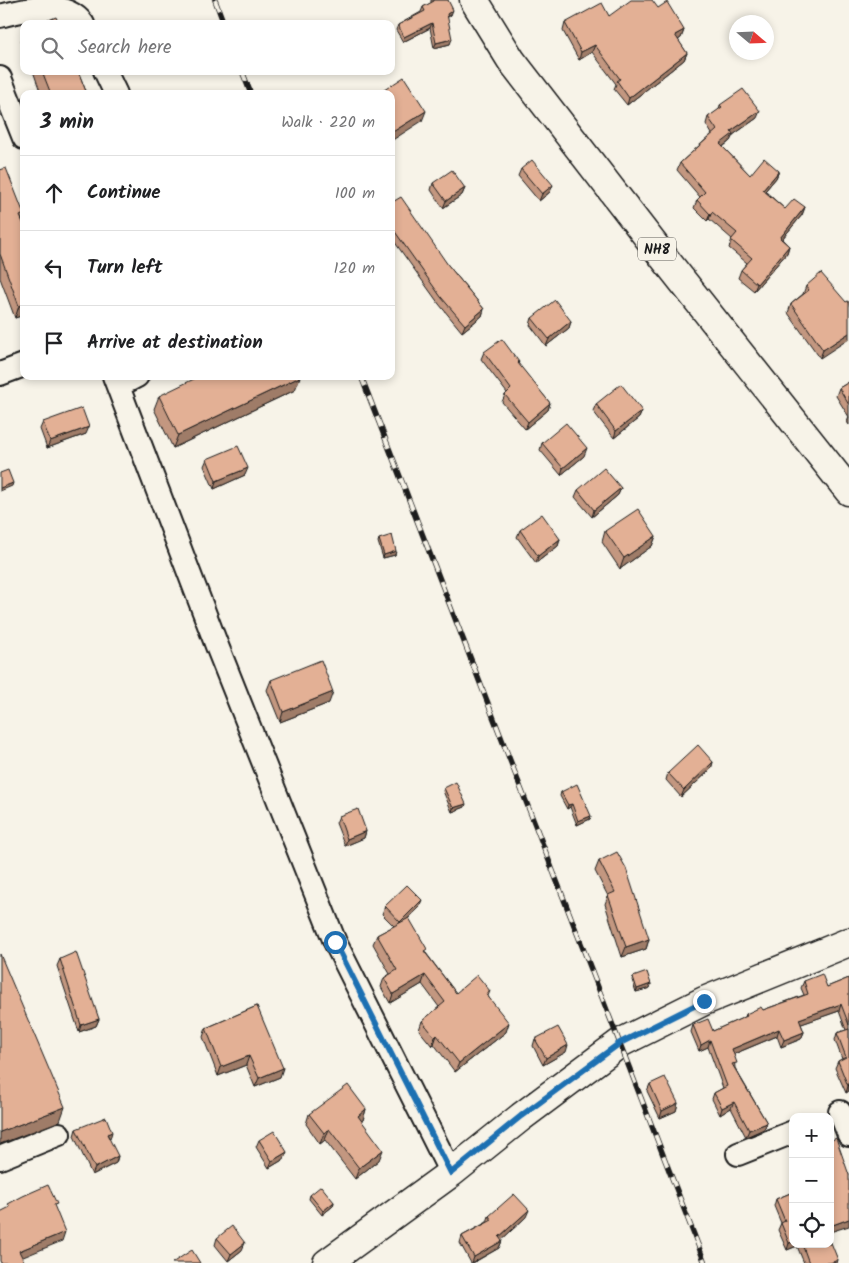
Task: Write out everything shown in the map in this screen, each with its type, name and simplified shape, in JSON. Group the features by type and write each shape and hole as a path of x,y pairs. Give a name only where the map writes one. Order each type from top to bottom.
{"main road":[{"name":"NH8","path":"474,0 512,60 660,254 849,492"},
{"path":"326,1263 451,1173 521,1116 620,1043 704,1001 849,942"}],"street":[{"path":"0,16 51,2 66,3 79,15 81,20"},
{"path":"107,75 114,90"},
{"path":"0,78 14,131"},
{"path":"0,374 20,367"},
{"path":"123,380 214,637 335,942 451,1173"},
{"path":"839,1112 849,1134"},
{"path":"0,1158 59,1134"},
{"path":"738,1154 789,1134"}],"building":[{"path":"434,0 448,0 453,10 447,14 452,39 436,43 432,23 404,37 398,25 425,11 423,7"},
{"path":"631,0 652,0 658,8 667,2 684,30 675,35 687,53 629,98 617,81 620,79 595,45 581,52 565,23 602,3 609,16"},
{"path":"44,75 80,75 85,90 49,90"},
{"path":"404,77 426,111 395,130 395,90 384,90"},
{"path":"743,89 760,111 731,131 733,134 720,144 750,175 764,158 779,171 763,190 785,209 794,199 805,207 780,238 789,246 757,284 741,270 752,258 731,240 737,233 712,212 710,214 697,200 705,192 680,163 717,130 708,117 722,107 720,105"},
{"path":"532,160 553,185 542,194 521,169"},
{"path":"6,168 20,204 19,306 0,254 0,170"},
{"path":"452,170 465,188 446,201 433,183"},
{"path":"401,197 448,265 484,309 465,325 441,297 395,232 395,201"},
{"path":"821,273 846,302 848,301 849,303 849,333 823,350 791,304 809,290 806,286"},
{"path":"555,300 571,321 549,339 532,318"},
{"path":"502,339 518,363 550,403 528,422 505,395 511,389 484,352"},
{"path":"192,380 294,380 178,435 159,396"},
{"path":"849,382 849,405 839,388"},
{"path":"621,384 642,411 616,431 596,404"},
{"path":"82,408 89,427 50,441 43,422"},
{"path":"566,423 587,448 563,468 542,443"},
{"path":"238,446 248,468 216,481 207,459"},
{"path":"604,468 621,488 594,510 578,490"},
{"path":"8,470 13,483 0,488 0,473"},
{"path":"638,509 656,536 624,558 605,531"},
{"path":"542,514 560,539 538,556 520,530"},
{"path":"392,535 396,551 384,555 379,539"},
{"path":"321,660 333,692 283,712 271,680"},
{"path":"698,745 713,762 684,790 668,773"},
{"path":"456,782 466,804 453,808 444,788"},
{"path":"577,784 591,816 578,821 572,804 568,805 561,792"},
{"path":"358,809 366,831 347,839 339,816"},
{"path":"617,852 626,868 649,939 626,947 608,895 615,892 599,861"},
{"path":"407,885 422,900 400,922 385,906"},
{"path":"409,918 427,949 424,951 456,993 477,975 490,991 486,994 509,1023 459,1063 437,1035 435,1037 422,1021 445,1002 425,975 393,994 384,978 397,970 377,935"},
{"path":"76,952 99,1019 81,1025 60,959"},
{"path":"0,954 65,1107 0,1132"},
{"path":"647,972 651,984 637,989 633,977"},
{"path":"822,974 827,987 849,978 849,1025 841,1004 799,1019 804,1032 784,1040 779,1029 732,1049 737,1063 732,1064 767,1123 749,1130 734,1102 722,1108 714,1093 727,1086 710,1040 701,1045 693,1025 708,1019 713,1031 747,1016 746,1014 761,1007 763,1010 808,994 804,981"},
{"path":"257,1006 283,1068 259,1078 249,1056 221,1067 206,1028"},
{"path":"558,1027 568,1045 546,1058 535,1039"},
{"path":"849,1029 848,1086 838,1061 846,1057 837,1033"},
{"path":"665,1077 678,1103 662,1111 650,1084"},
{"path":"348,1085 366,1109 358,1116 383,1150 359,1168 329,1129 324,1133 309,1114"},
{"path":"106,1117 112,1132 107,1134 118,1156 95,1168 76,1129"},
{"path":"274,1131 287,1152 272,1161 259,1140"},
{"path":"836,1138 849,1175 849,1219 834,1225 834,1158 834,1139"},
{"path":"48,1185 57,1204 54,1205 65,1232 19,1251 25,1263 1,1263 0,1212 10,1207 8,1204"},
{"path":"321,1186 334,1202 323,1211 310,1195"},
{"path":"514,1194 529,1210 499,1237 502,1241 474,1257 462,1236 492,1220 489,1216"},
{"path":"789,1194 789,1243 781,1223 785,1221 776,1199"},
{"path":"232,1226 245,1243 231,1254 217,1238"},
{"path":"803,1248 833,1248 838,1260 830,1263 809,1263"},
{"path":"192,1250 200,1263 172,1263"}],"railway":[{"path":"215,0 222,20"},
{"path":"244,75 249,90"},
{"path":"363,380 705,1263"}],"route":[{"path":"335,942 451,1173 521,1116 620,1043 704,1001"}]}
